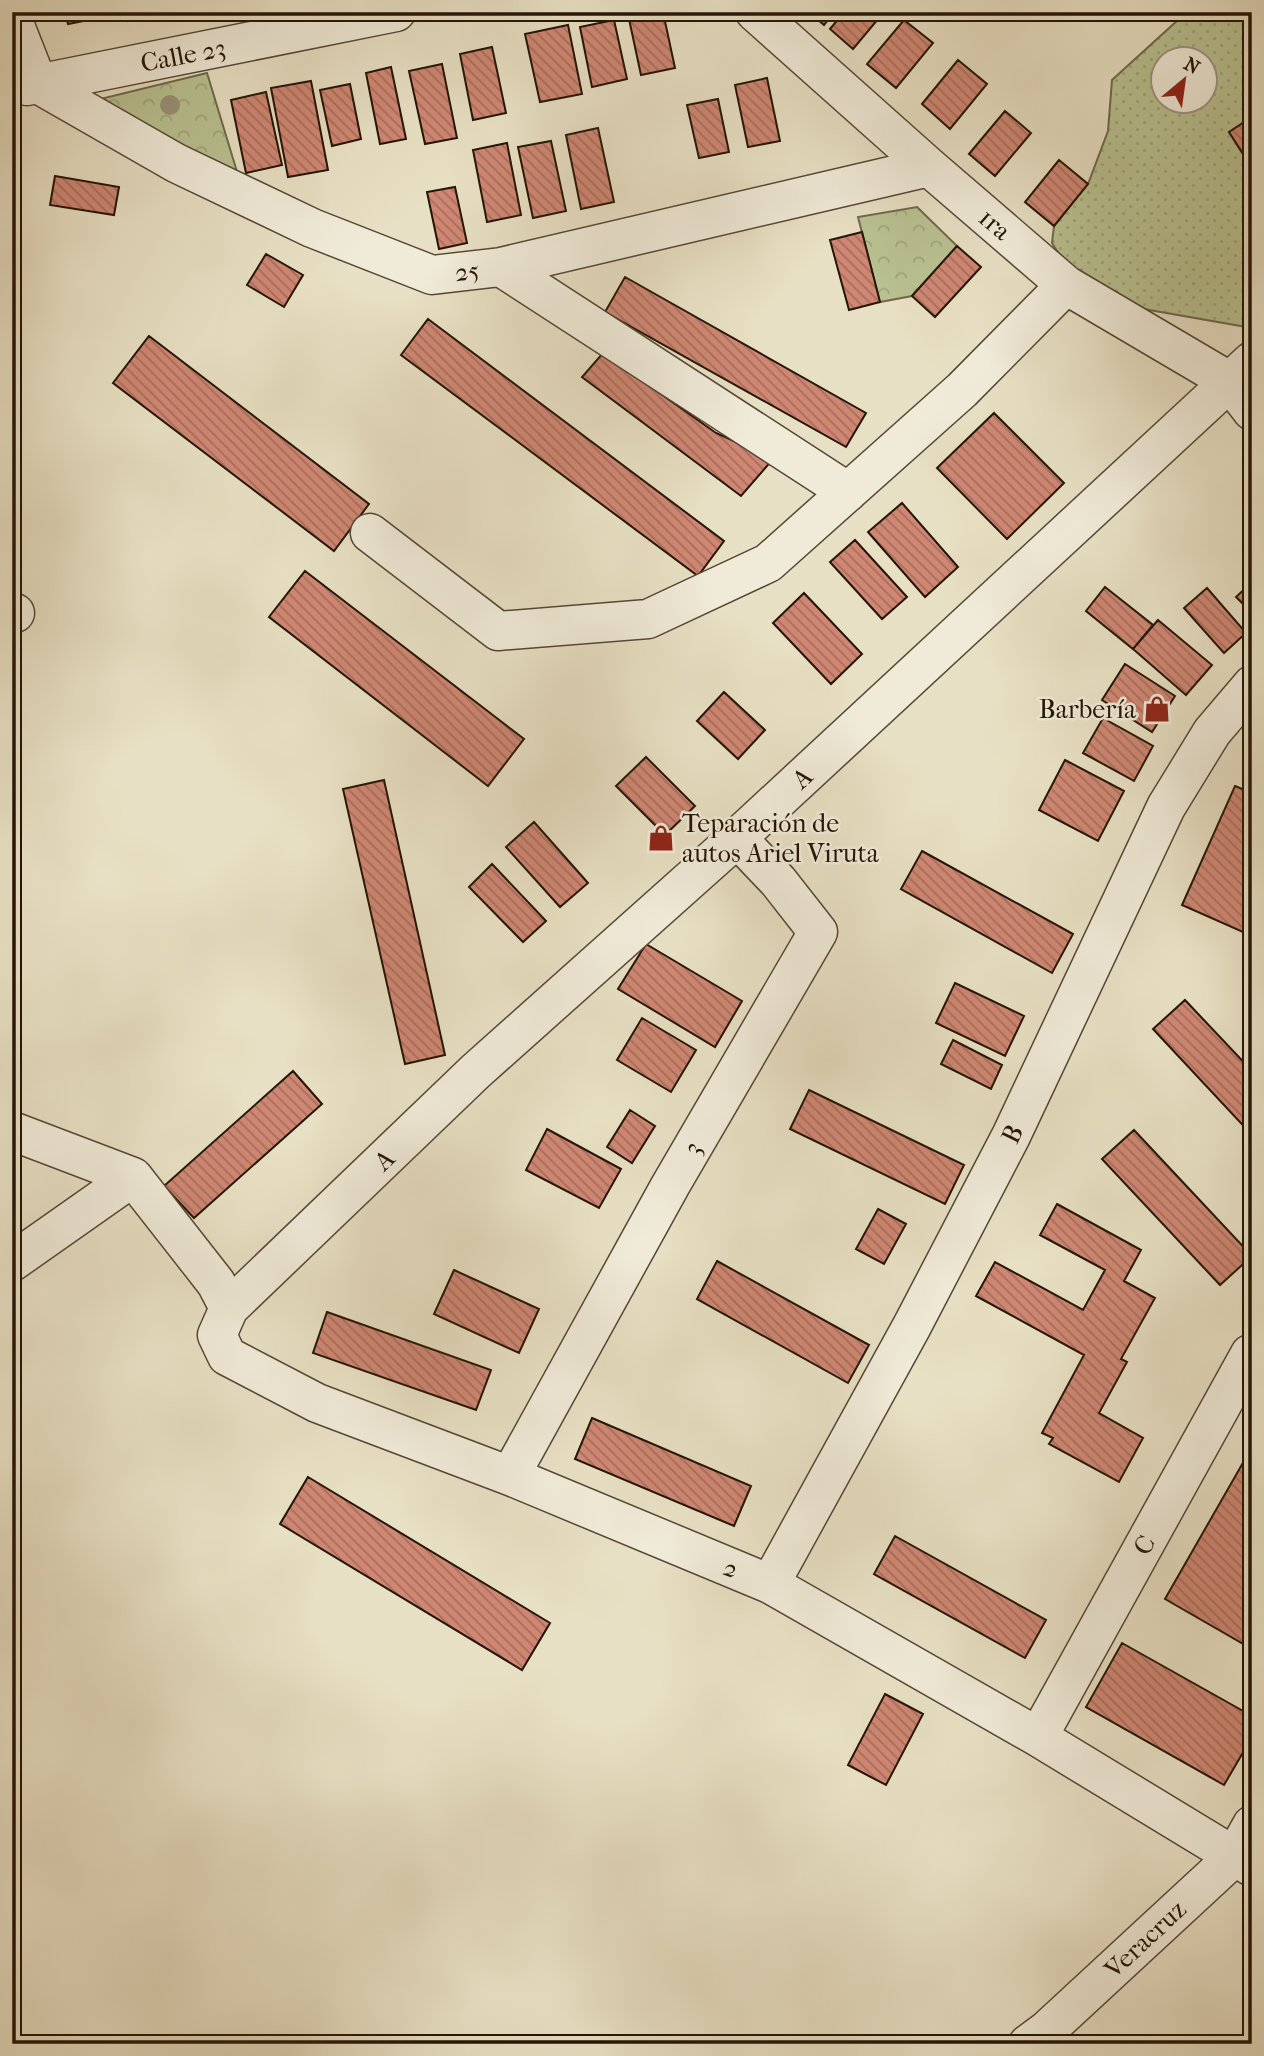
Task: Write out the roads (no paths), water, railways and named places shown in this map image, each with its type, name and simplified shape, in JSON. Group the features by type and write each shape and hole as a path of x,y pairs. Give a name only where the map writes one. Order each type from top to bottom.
{"street":[{"name":"Calle 23","path":"25,87 396,12"},
{"name":"1ra","path":"755,12 1066,285 1240,371 1252,411"},
{"path":"12,18 25,87"},
{"name":"25","path":"25,87 324,233 432,275 501,267 929,167"},
{"path":"501,267 848,492"},
{"path":"370,533 498,631 648,619 768,563 962,390 1066,285"},
{"name":"A","path":"229,1308 476,1071 737,838 1240,371"},
{"name":"B","path":"770,1584 912,1326 1011,1136 1166,807 1212,732 1252,685"},
{"name":"3","path":"510,1476 670,1186 818,932 778,881 737,838"},
{"path":"12,1131 133,1177 216,1283 229,1308"},
{"path":"12,1262 133,1177"},
{"name":"2","path":"229,1308 217,1335 227,1356 317,1403 510,1476 770,1584 1038,1737 1246,1850"},
{"name":"C","path":"1038,1737 1251,1355"},
{"name":"Veracruz","path":"1028,2044 1047,2030 1246,1850"}],"place":[{"name":"Barbería","path":"1157,709"},
{"name":"Teparación de autos Ariel Viruta","path":"661,838"}]}
